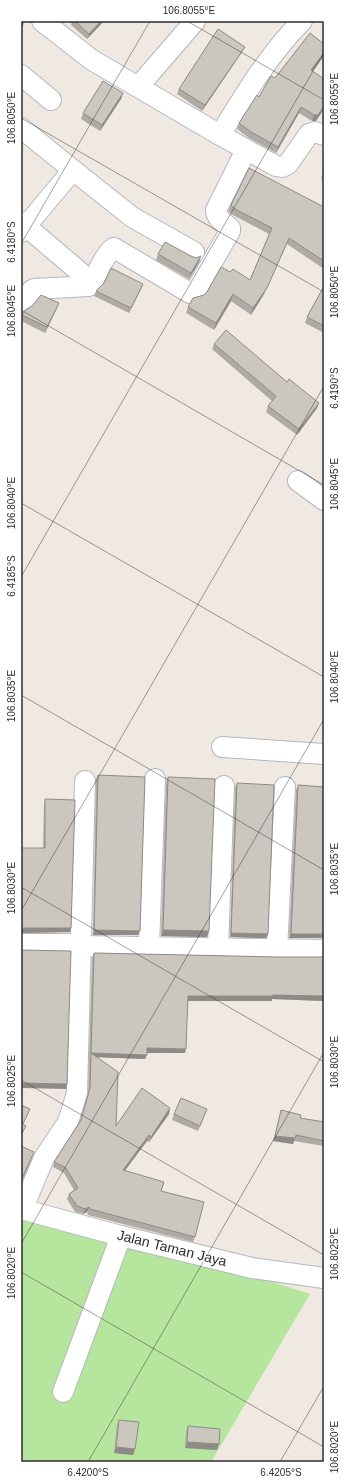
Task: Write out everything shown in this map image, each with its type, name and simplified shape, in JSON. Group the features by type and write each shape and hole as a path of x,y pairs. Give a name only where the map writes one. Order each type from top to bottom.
{"street":[{"path":"42,21 92,60 276,166 282,168 288,164 310,134 314,132 324,135"},
{"path":"138,87 195,21"},
{"path":"220,135 251,85 291,32 302,21"},
{"path":"21,75 51,100"},
{"path":"21,128 132,217 194,252"},
{"path":"21,305 34,289 89,286 114,248 190,293 195,292 230,231 230,228 218,218 216,210 246,150"},
{"path":"73,170 23,226 81,273"},
{"path":"298,481 324,500"},
{"path":"222,746 324,754"},
{"path":"149,947 155,779"},
{"path":"22,1210 44,1158 68,1122 77,1094 85,781"},
{"path":"218,948 224,786"},
{"path":"277,950 285,787"},
{"path":"21,944 324,950"},
{"name":"Jalan Taman Jaya","path":"22,1210 252,1268 324,1278"},
{"path":"63,1392 121,1236"}],"green space":[{"path":"21,1204 310,1294 211,1462 21,1462"}],"building":[{"path":"75,21 101,21 89,34"},
{"path":"218,29 245,47 205,105 179,89"},
{"path":"310,33 324,44 324,53 311,70 324,79 324,106 318,115 314,115 301,107 278,147 251,132 239,123 257,95 259,97 271,76 275,78"},
{"path":"103,81 123,93 102,125 83,113"},
{"path":"249,168 324,207 324,261 289,238 267,288 253,308 233,294 216,323 188,307 193,298 204,295 207,292 221,267 230,272 233,269 250,280 272,228 235,209 231,205"},
{"path":"165,242 196,258 201,256 191,273 158,254"},
{"path":"111,268 143,284 131,308 96,291 104,283"},
{"path":"324,286 324,326 307,317"},
{"path":"41,295 59,303 47,327 22,315 25,310 32,306"},
{"path":"226,330 287,382 289,379 319,403 299,429 268,406 276,396 214,344"},
{"path":"98,775 145,777 140,931 94,930"},
{"path":"168,777 215,779 209,931 163,930"},
{"path":"237,783 274,785 268,934 231,933"},
{"path":"298,785 324,787 324,934 291,934"},
{"path":"45,799 75,800 71,928 21,928 21,848 45,848"},
{"path":"21,950 71,951 67,1084 21,1083"},
{"path":"94,953 324,957 324,996 188,996 186,1049 147,1048 147,1055 91,1053"},
{"path":"91,1053 118,1072 116,1126 142,1088 170,1108 151,1137 149,1135 123,1170 164,1182 161,1191 204,1202 195,1237 90,1209 89,1207 85,1209 77,1206 69,1194 78,1188 66,1168 54,1162 81,1120 90,1088"},
{"path":"181,1098 207,1109 200,1126 174,1114"},
{"path":"21,1105 30,1109 23,1124 26,1126 21,1135"},
{"path":"281,1110 301,1115 300,1118 324,1122 324,1141 296,1135 295,1138 275,1136"},
{"path":"21,1146 34,1152 23,1176 21,1175"},
{"path":"119,1420 139,1422 135,1449 116,1447"},
{"path":"188,1426 220,1429 219,1444 187,1442"}]}
